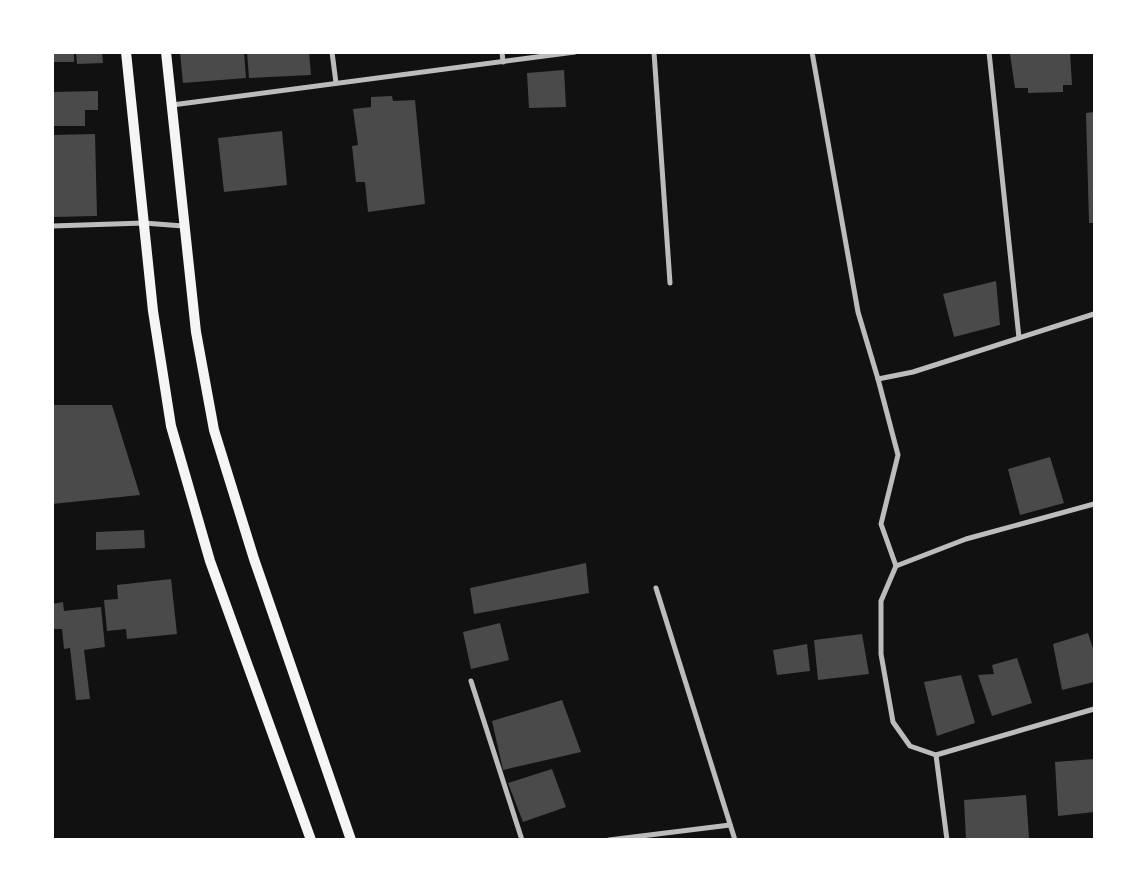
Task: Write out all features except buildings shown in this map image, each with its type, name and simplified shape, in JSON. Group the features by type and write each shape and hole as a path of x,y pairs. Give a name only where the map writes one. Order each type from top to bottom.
{"main road":[{"path":"126,52 153,311 171,426 210,561 311,840"},
{"path":"166,52 196,332 214,430 254,559 352,840"}],"street":[{"path":"332,52 336,83"},
{"path":"502,52 503,62"},
{"path":"172,105 575,52"},
{"path":"654,52 670,283"},
{"path":"812,52 858,312 898,455 881,524 896,566 881,601 881,654 893,722 910,746 936,755 1094,709"},
{"path":"989,52 1019,338"},
{"path":"52,226 144,223 184,226"},
{"path":"878,379 913,372 1094,314"},
{"path":"896,566 966,539 1094,504"},
{"path":"656,588 735,840"},
{"path":"472,681 522,840"},
{"path":"936,755 947,840"},
{"path":"609,840 730,825"}]}
